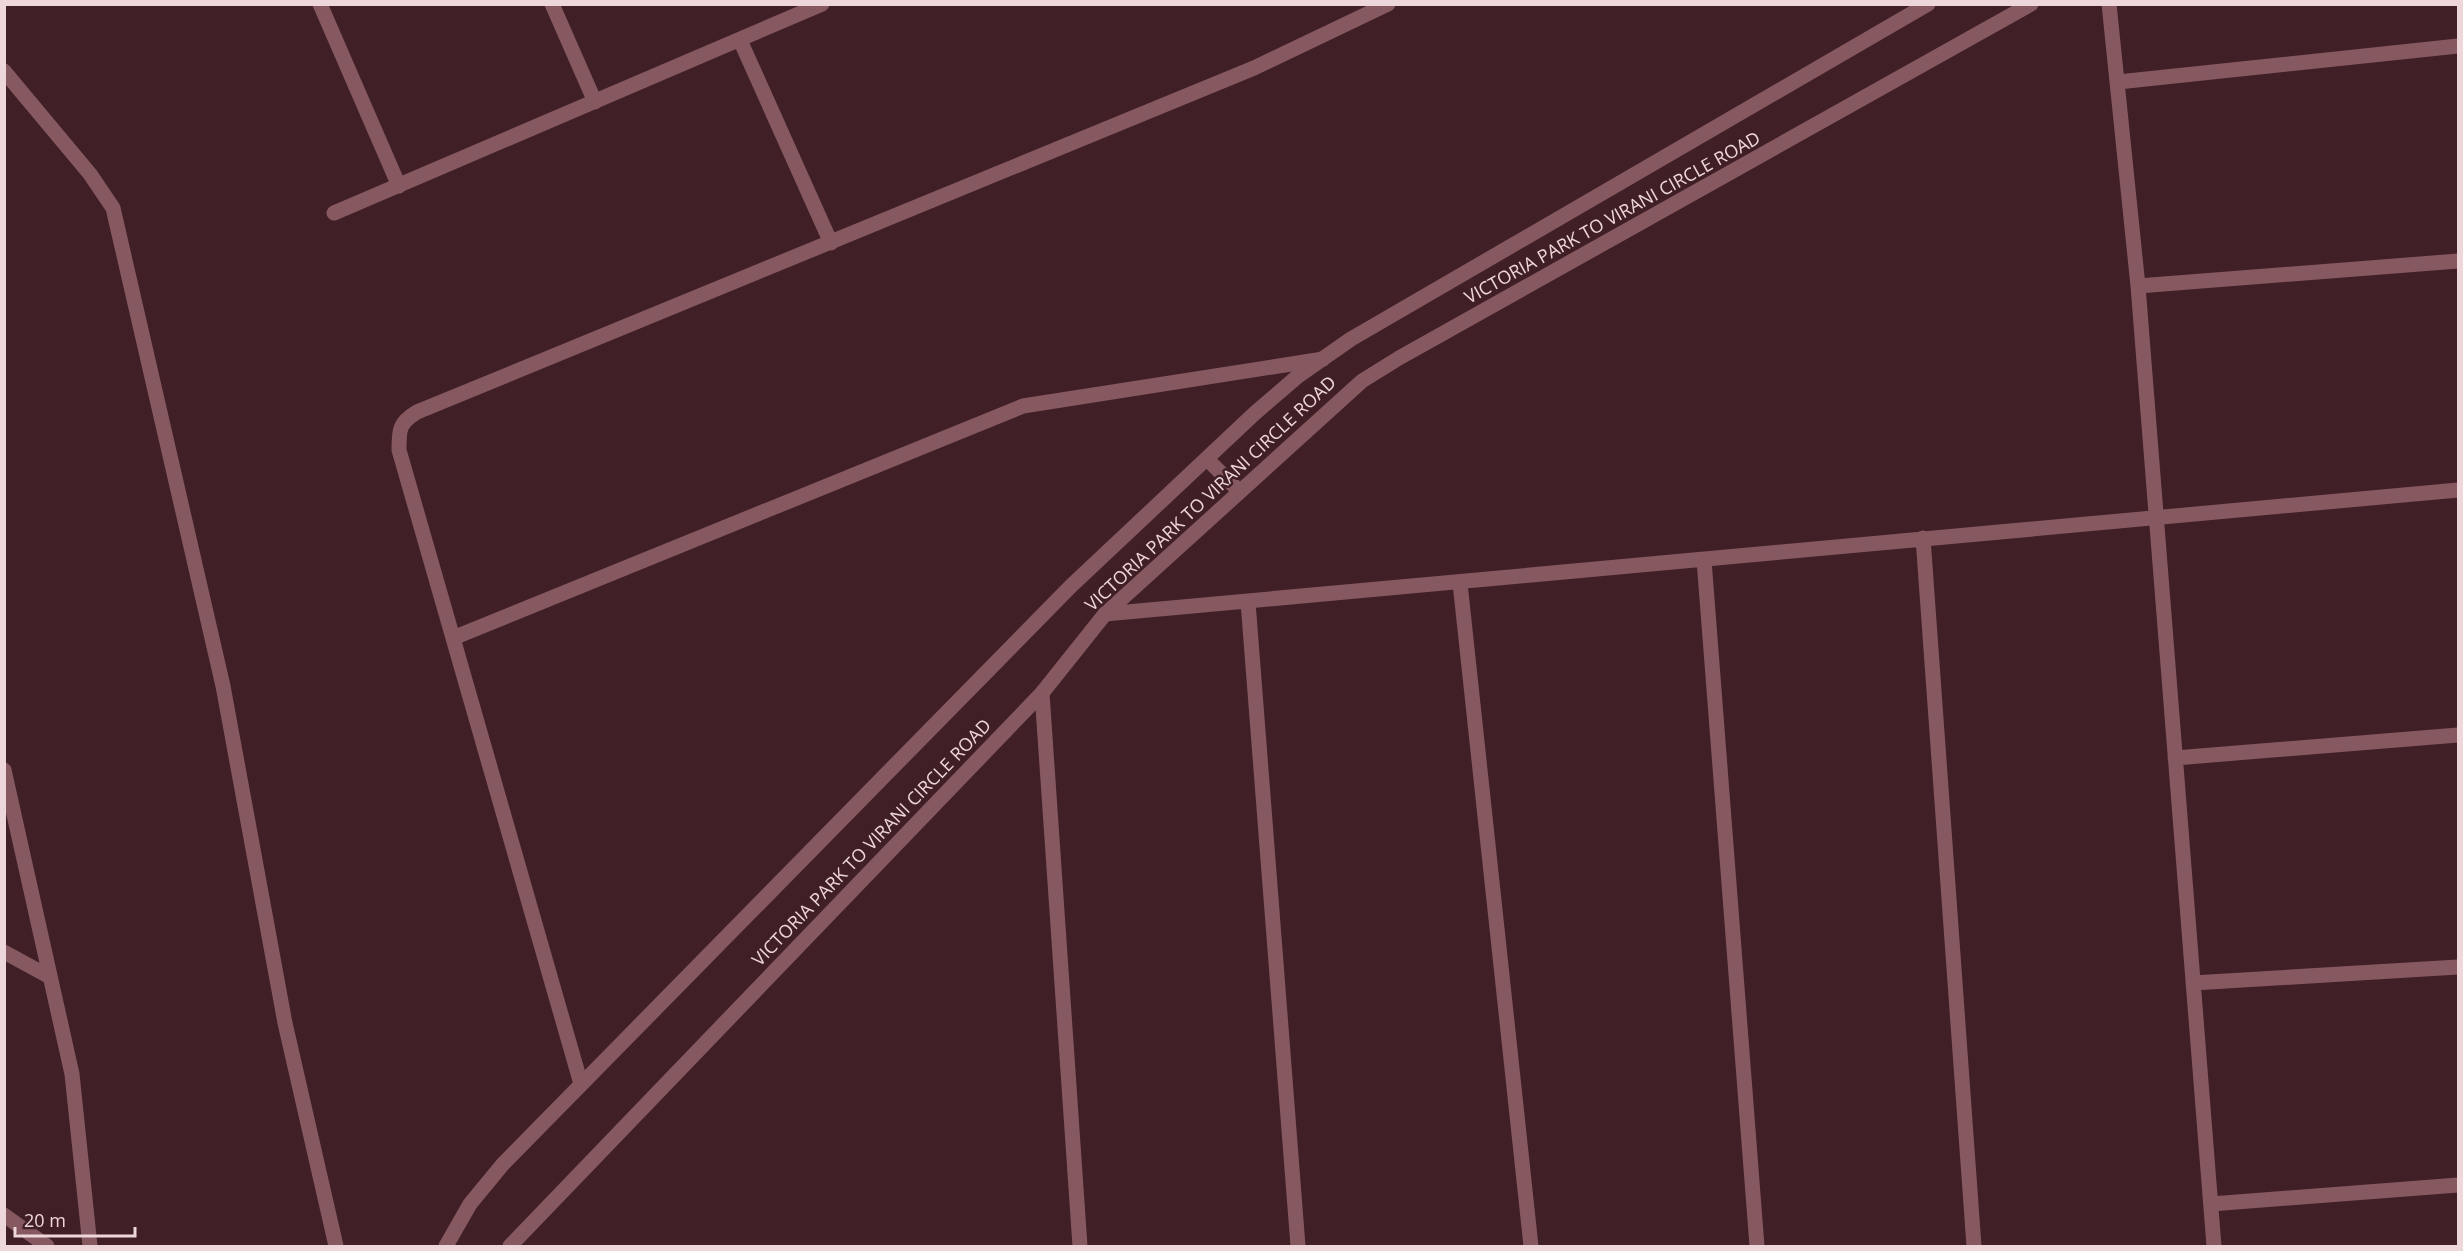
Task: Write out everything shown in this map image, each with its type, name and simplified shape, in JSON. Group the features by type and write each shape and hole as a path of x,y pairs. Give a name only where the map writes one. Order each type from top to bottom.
{"street":[{"path":"320,4 399,186"},
{"path":"552,4 595,102"},
{"path":"334,213 822,4"},
{"path":"581,1084 399,450 399,433 404,420 428,407 1254,68 1388,4"},
{"name":"VICTORIA PARK TO VIRANI CIRCLE ROAD","path":"446,1246 470,1204 502,1164 1046,611 1255,413 1298,376 1351,339 1928,4"},
{"name":"VICTORIA PARK TO VIRANI CIRCLE ROAD","path":"510,1246 1042,693 1105,614 1362,381 1399,358 2031,4"},
{"path":"2109,4 2138,286 2214,1246"},
{"path":"740,40 831,243"},
{"path":"2118,82 2458,46"},
{"path":"4,71 90,174 113,208 223,686 285,1023 336,1246"},
{"path":"2138,286 2458,261"},
{"path":"453,638 1023,406 1323,358"},
{"path":"1207,459 1239,491"},
{"path":"1105,614 2458,490"},
{"path":"1923,538 1974,1246"},
{"path":"1704,560 1757,1246"},
{"path":"1460,583 1531,1246"},
{"path":"1248,602 1298,1246"},
{"path":"1042,693 1080,1246"},
{"path":"2175,758 2458,735"},
{"path":"4,770 72,1074 90,1246"},
{"path":"4,952 50,977"},
{"path":"2193,983 2458,967"},
{"path":"2211,1204 2458,1185"},
{"path":"4,1215 48,1246"}]}
